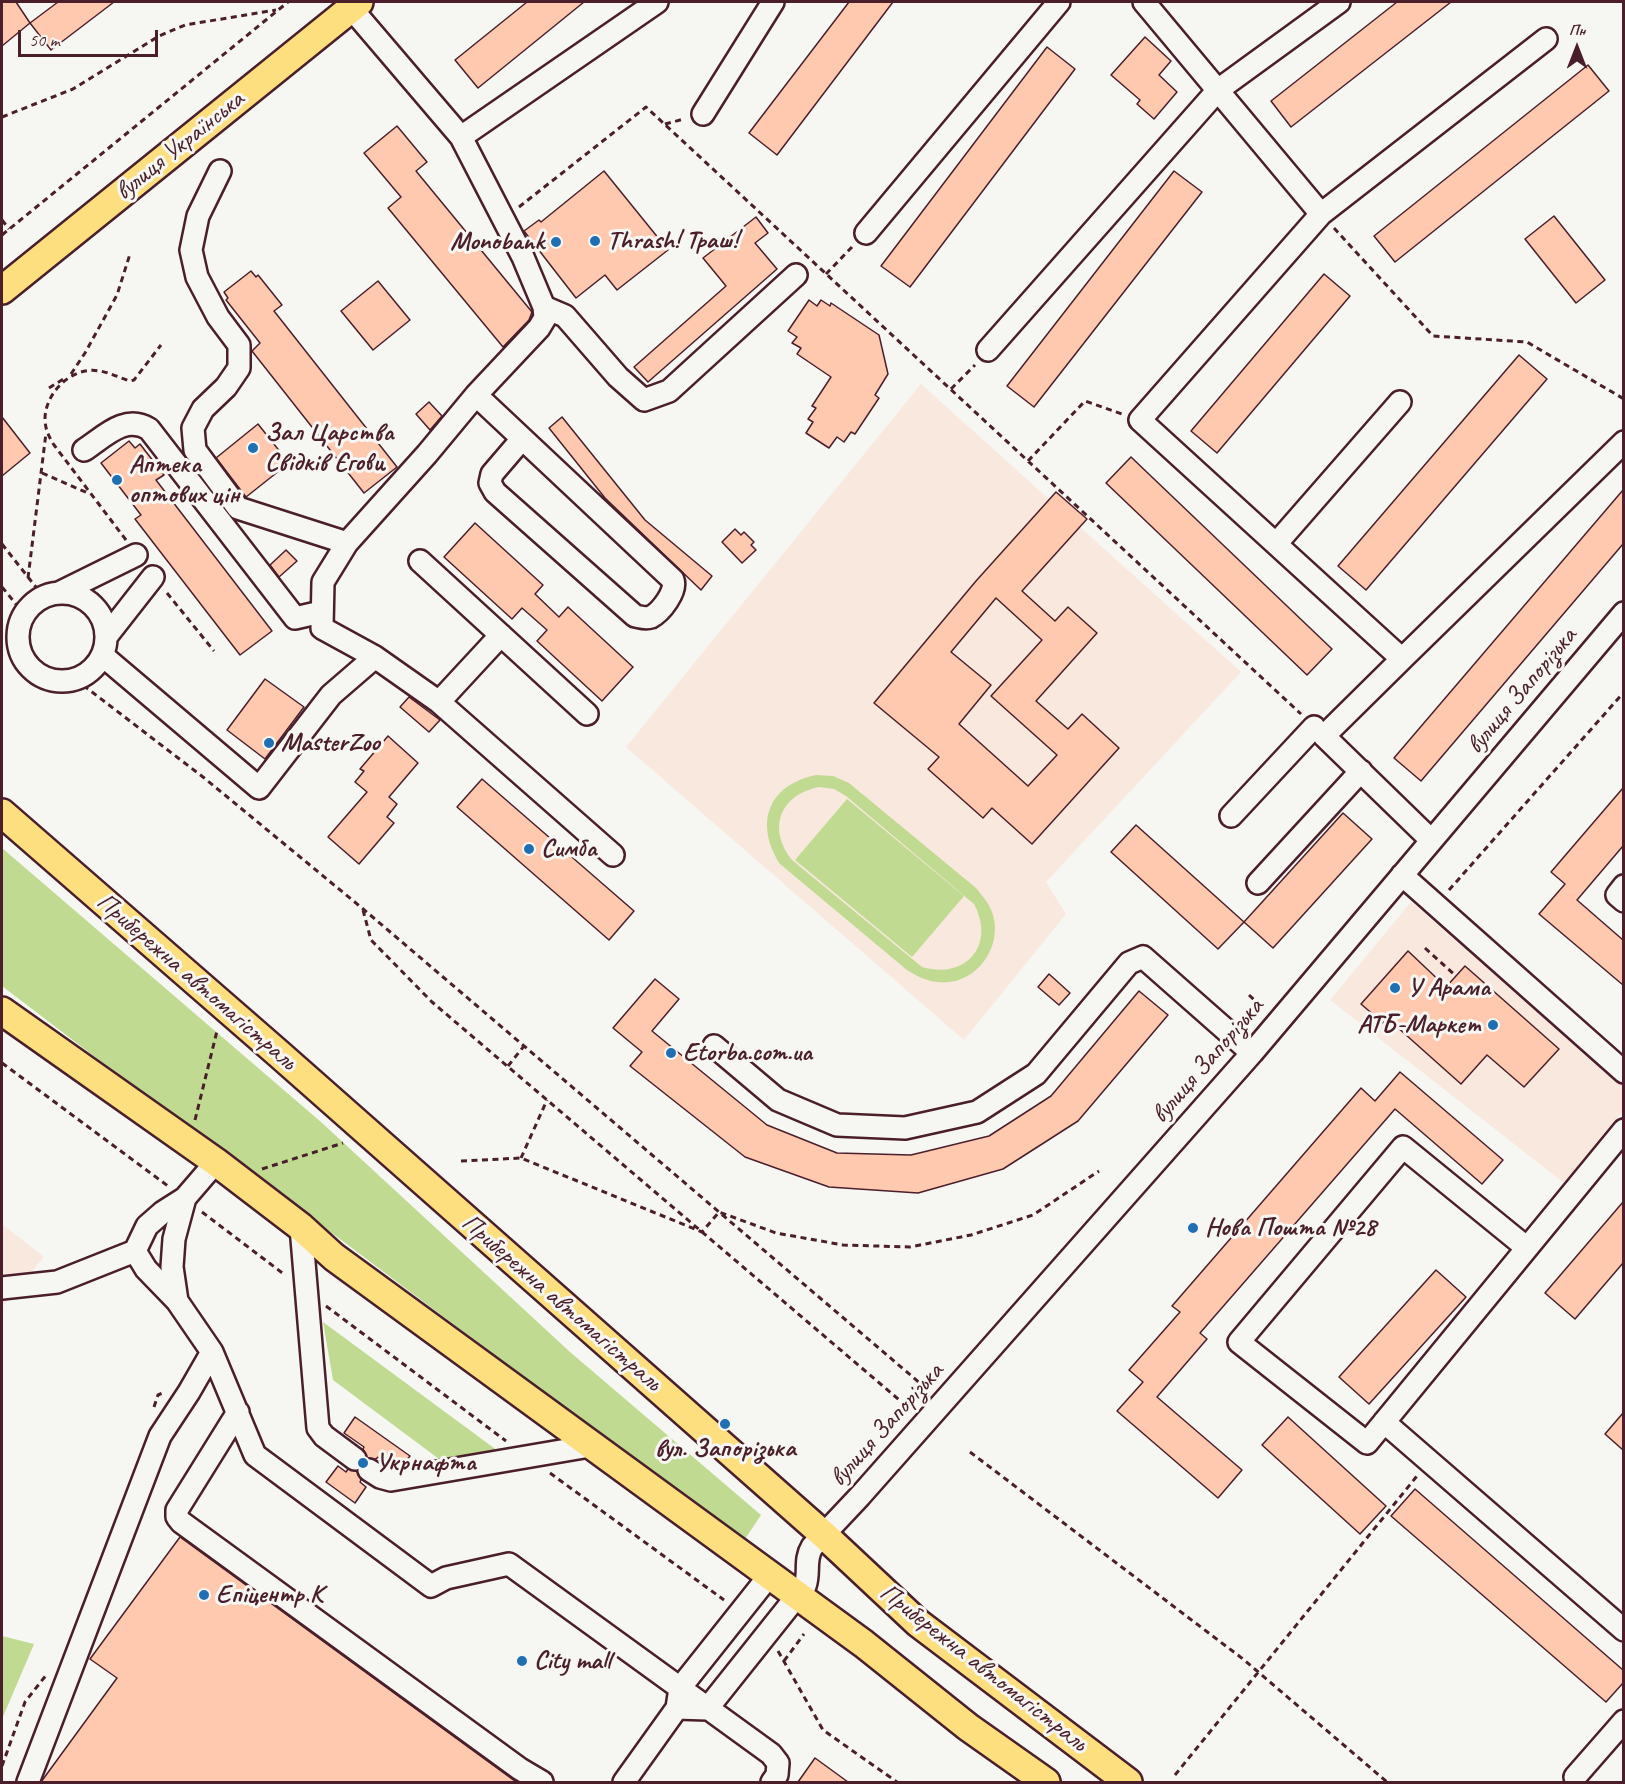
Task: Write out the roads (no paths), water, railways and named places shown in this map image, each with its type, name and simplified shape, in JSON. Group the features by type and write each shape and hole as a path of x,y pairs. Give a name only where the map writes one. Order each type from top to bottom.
{"main road":[{"name":"вулиця Українська","path":"2,290 355,5"},
{"name":"Прибережна автомагістраль","path":"2,813 824,1535 918,1623 1128,1782"},
{"name":"Прибережна автомагістраль","path":"2,1011 216,1162 301,1227 334,1257 864,1644 968,1727 1046,1782"}],"street":[{"path":"461,137 657,2"},
{"path":"703,114 773,2"},
{"path":"866,233 1059,2"},
{"path":"1144,2 1321,214"},
{"path":"988,350 1218,90 1339,2"},
{"path":"355,5 461,137 523,257 544,307 545,318 539,328 476,395 427,454 347,543 323,582 322,628 375,657 440,702 613,855"},
{"path":"1402,659 1140,420 1321,214 1546,39"},
{"path":"220,171 198,216 191,250 197,277 218,317 239,345 239,368 226,387 203,409 193,428 195,450 238,508 303,531 347,543"},
{"path":"544,307 565,316 618,377 644,400 669,392 796,275"},
{"path":"476,395 673,580 675,586 673,594 652,616 644,618 636,616 495,492 490,483 492,474 522,440"},
{"path":"1276,544 1400,402"},
{"path":"84,450 120,426 131,423 148,429 295,618 321,612"},
{"path":"1431,840 1324,736 1623,442"},
{"path":"136,555 32,604 24,614 19,628 18,642 31,668 43,676 59,680 75,679 91,670 104,646 153,577"},
{"path":"420,561 587,714"},
{"path":"51,595 77,595 92,605 103,620 104,646 259,788 331,695 375,657"},
{"name":"вулиця Запорізька","path":"708,1709 805,1586 808,1578 807,1558 810,1551 1252,1053 1623,613"},
{"path":"440,702 501,635"},
{"path":"1231,816 1314,727"},
{"path":"1258,883 1361,771"},
{"path":"1402,875 1623,1072"},
{"path":"1623,886 1617,895 1623,901"},
{"path":"714,1046 778,1100 837,1125 905,1128 977,1112 1036,1074 1129,963 1143,957 1252,1053"},
{"path":"1527,1248 1403,1147 1239,1342 1367,1443 1527,1248 1623,1130"},
{"path":"2,1288 57,1282 135,1251 147,1226 185,1198 216,1162"},
{"path":"177,1301 172,1267 174,1239 185,1198"},
{"path":"301,1227 318,1428 324,1436 380,1477 391,1480 525,1455 590,1446"},
{"path":"135,1251 146,1269 177,1301 212,1352 255,1455 431,1586 446,1578 509,1564 679,1698 708,1709 771,1754 778,1763 777,1775 772,1782"},
{"path":"28,1782 160,1436 212,1352"},
{"path":"238,1412 177,1510 177,1517 520,1769 542,1782"},
{"path":"1384,1422 1623,1630"},
{"path":"624,1782 679,1698 769,1576"},
{"path":"1575,1776 1623,1721"}],"place":[{"name":"Thrash! Траш!","path":"595,241"},
{"name":"Monobank","path":"556,242"},
{"name":"Зал Царства Свідків Єгови","path":"253,448"},
{"name":"Аптека оптових цін","path":"117,480"},
{"name":"MasterZoo","path":"269,743"},
{"name":"Симба","path":"529,849"},
{"name":"У Арама","path":"1395,988"},
{"name":"АТБ-Маркет","path":"1493,1025"},
{"name":"Etorba.com.ua","path":"671,1053"},
{"name":"Нова Пошта №28","path":"1193,1228"},
{"name":"вул. Запорізька","path":"725,1424"},
{"name":"Укрнафта","path":"363,1463"},
{"name":"Епіцентр К","path":"204,1595"},
{"name":"City mall","path":"522,1661"}]}
